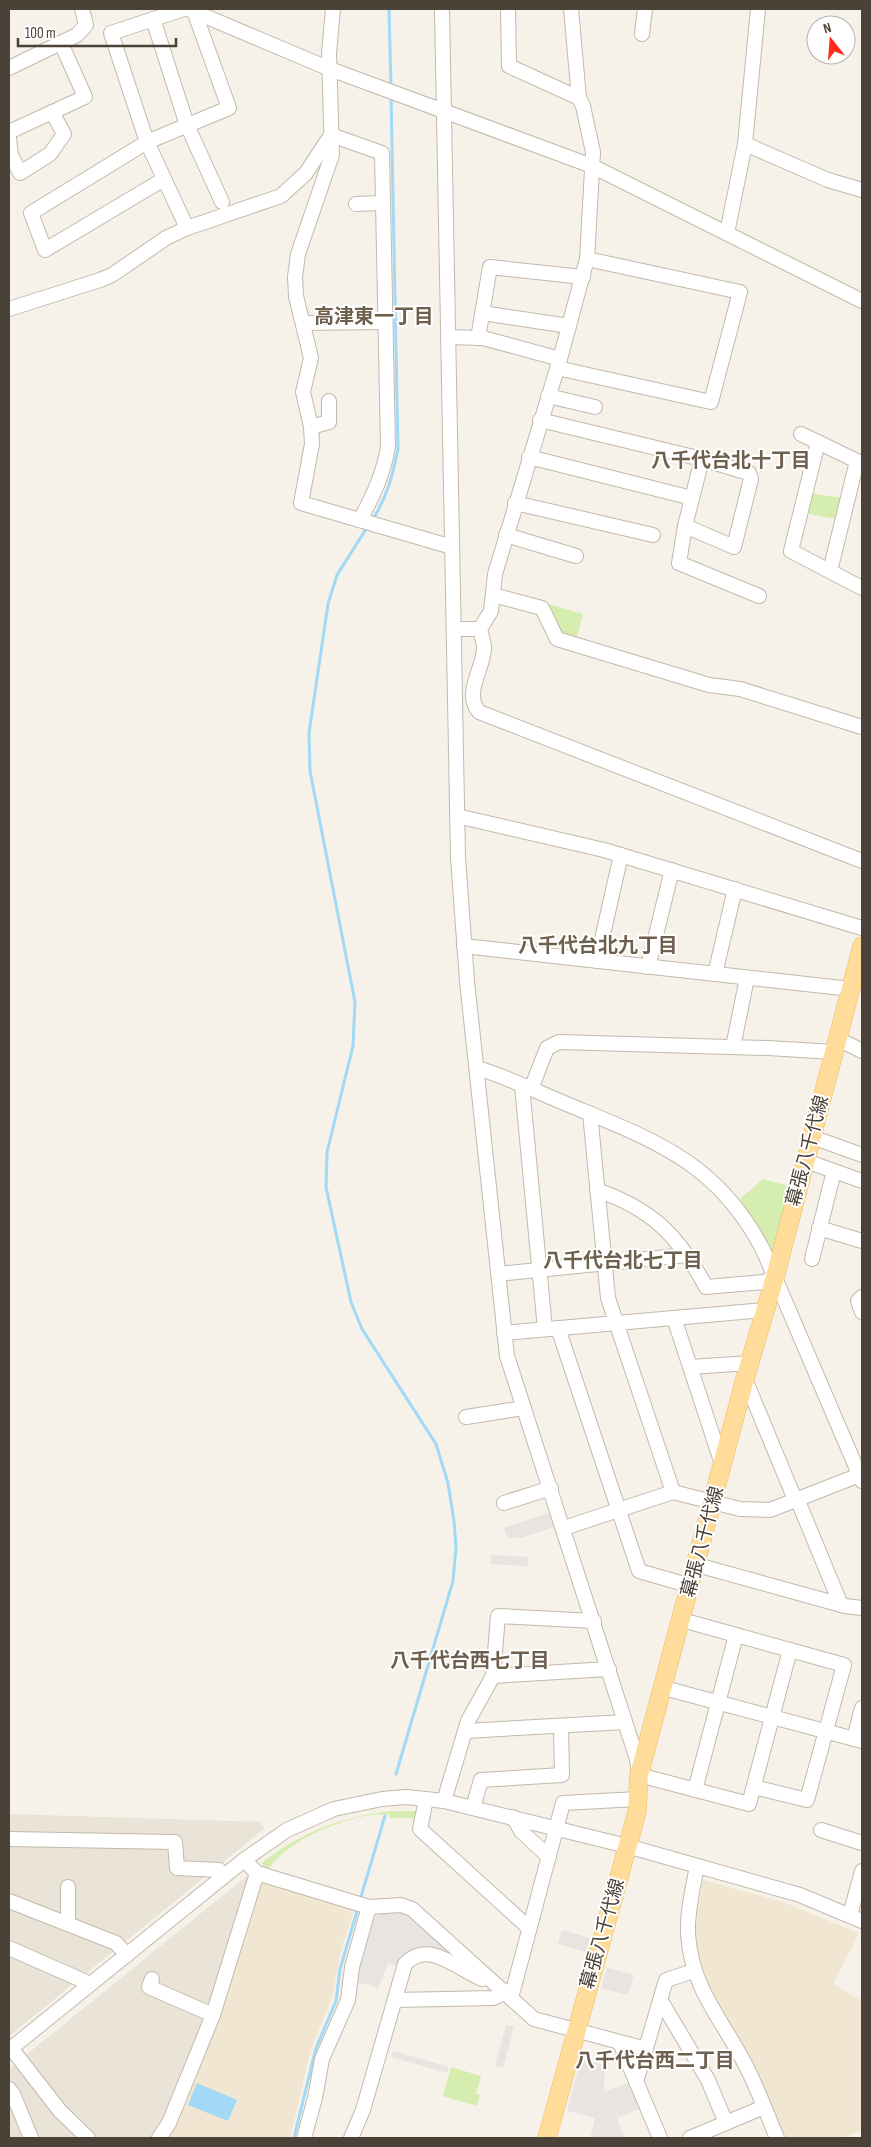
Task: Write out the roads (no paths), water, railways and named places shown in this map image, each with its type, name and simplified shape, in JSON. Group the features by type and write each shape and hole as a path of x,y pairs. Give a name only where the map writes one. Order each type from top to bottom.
{"main road":[{"name":"幕張八千代線","path":"548,2138 575,2031 627,1846 638,1799 639,1775 775,1277 862,946"}],"street":[{"path":"9,68 77,35 86,25 82,9"},
{"path":"333,9 330,69 332,155 296,266 296,296 310,358 303,392 311,427 312,444 301,503 452,547"},
{"path":"442,9 457,816 464,946 507,1356 594,1621 639,1775 748,1804 790,1650"},
{"path":"508,9 509,66 579,98"},
{"path":"571,9 579,98 583,106 593,152 587,259 569,326 495,574 491,611 480,628 484,648 477,674 474,703 479,712 862,861"},
{"path":"642,34 645,9"},
{"path":"727,233 745,144 758,9"},
{"path":"164,179 45,250 31,213 147,142 228,108 189,10"},
{"path":"187,228 147,142 111,33 153,19 189,10 330,69 592,166 862,301"},
{"path":"153,19 187,125 222,202"},
{"path":"9,132 85,96 61,43"},
{"path":"9,138 12,155 20,173 50,154 64,134 52,112"},
{"path":"331,135 382,153 388,446 375,492 362,520"},
{"path":"10,306 112,275 166,238 187,228 281,196 306,174 331,135"},
{"path":"745,144 828,180 862,190"},
{"path":"356,204 382,203"},
{"path":"448,337 478,338 558,363 711,402 740,292 587,259"},
{"path":"478,338 490,268 583,277"},
{"path":"482,313 569,326"},
{"path":"303,323 384,322"},
{"path":"548,396 595,407"},
{"path":"311,427 329,422 329,401"},
{"path":"540,420 702,459 749,473 751,479 734,547 685,526"},
{"path":"800,434 857,461 830,571"},
{"path":"818,442 791,551 862,588"},
{"path":"529,457 692,498"},
{"path":"702,459 685,526 679,563 759,596"},
{"path":"515,503 653,535"},
{"path":"506,535 576,556"},
{"path":"492,595 542,608 557,639 709,686 740,689 862,727"},
{"path":"454,630 480,628"},
{"path":"457,816 621,855 862,928"},
{"path":"598,961 621,855"},
{"path":"648,967 672,870"},
{"path":"715,974 735,889"},
{"path":"464,946 851,989"},
{"path":"733,1047 747,978"},
{"path":"691,1586 639,1571 620,1510 552,1329 539,1270 526,1088 547,1048 559,1042 733,1047 836,1046 862,1051"},
{"path":"477,1068 666,1147 688,1161 715,1184 744,1217 755,1235 861,1477 770,1510 755,1511 673,1492 564,1528"},
{"path":"590,1114 608,1298 673,1492"},
{"path":"812,1137 862,1154"},
{"path":"806,1161 862,1181"},
{"path":"812,1260 834,1171"},
{"path":"597,1190 633,1204 666,1230 687,1255 706,1287 764,1282 775,1277"},
{"path":"819,1228 862,1241"},
{"path":"498,1274 687,1255"},
{"path":"862,1297 858,1301 862,1312"},
{"path":"504,1333 765,1310"},
{"path":"674,1318 723,1467"},
{"path":"690,1368 748,1371 797,1501 840,1605"},
{"path":"466,1417 524,1408"},
{"path":"504,1503 551,1488"},
{"path":"697,1565 840,1605 862,1608"},
{"path":"444,1801 465,1731 493,1676 498,1616 594,1621"},
{"path":"682,1620 844,1665 807,1800 754,1787"},
{"path":"695,1790 736,1635"},
{"path":"493,1676 609,1669"},
{"path":"664,1688 858,1740 862,1708"},
{"path":"465,1731 625,1722"},
{"path":"473,1808 481,1780 562,1775 561,1726"},
{"path":"88,2138 60,2111 10,2049 244,1860 286,1830 355,1803 389,1798 444,1801 627,1846 791,1892 856,1918 862,1870"},
{"path":"426,1799 420,1829 529,1928"},
{"path":"507,1994 529,1928 558,1829 563,1803 638,1799"},
{"path":"513,1817 521,1831 549,1857"},
{"path":"821,1830 862,1843"},
{"path":"9,1839 175,1842 177,1868 219,1870 222,1878"},
{"path":"244,1860 257,1873 362,1905 401,1904 412,1909 534,2019 646,2049"},
{"path":"697,1866 688,1923 690,1954 694,1971 702,1993 748,2071 777,2138"},
{"path":"159,2138 170,2122 213,2015 257,1873"},
{"path":"68,1887 68,1924"},
{"path":"9,1901 116,1943 127,1955"},
{"path":"304,2138 315,2098 322,2059 348,2000 362,1905"},
{"path":"9,1948 84,1981 87,1987"},
{"path":"351,2138 363,2110 405,1964 412,1957 421,1954 440,1956 481,1979 490,1979"},
{"path":"636,2082 666,1980 694,1971"},
{"path":"152,1979 149,1987 213,2015"},
{"path":"395,2000 493,1998 507,1994"},
{"path":"661,2001 708,2080 726,2123"},
{"path":"620,2043 660,2138"},
{"path":"9,2089 13,2094 31,2138"},
{"path":"690,2138 764,2107"}],"water":[{"path":"197,2083 237,2100 228,2121 188,2105"}],"waterway":[{"path":"389,9 391,87"},
{"path":"373,519 389,485 398,449 391,95"},
{"path":"368,526 337,575 328,604 309,733 310,771 355,1002 353,1046 327,1152 326,1187 351,1302 362,1329 436,1444 448,1483 456,1547 453,1581 396,1774"},
{"path":"360,1900 385,1816"},
{"path":"294,2138 316,2048 336,2001 340,1969 358,1908"}],"district":[{"name":"高津東一丁目","path":"374,317"},
{"name":"八千代台北十丁目","path":"731,461"},
{"name":"八千代台北九丁目","path":"598,946"},
{"name":"八千代台北七丁目","path":"623,1261"},
{"name":"八千代台西七丁目","path":"470,1661"},
{"name":"八千代台西二丁目","path":"655,2061"}]}
